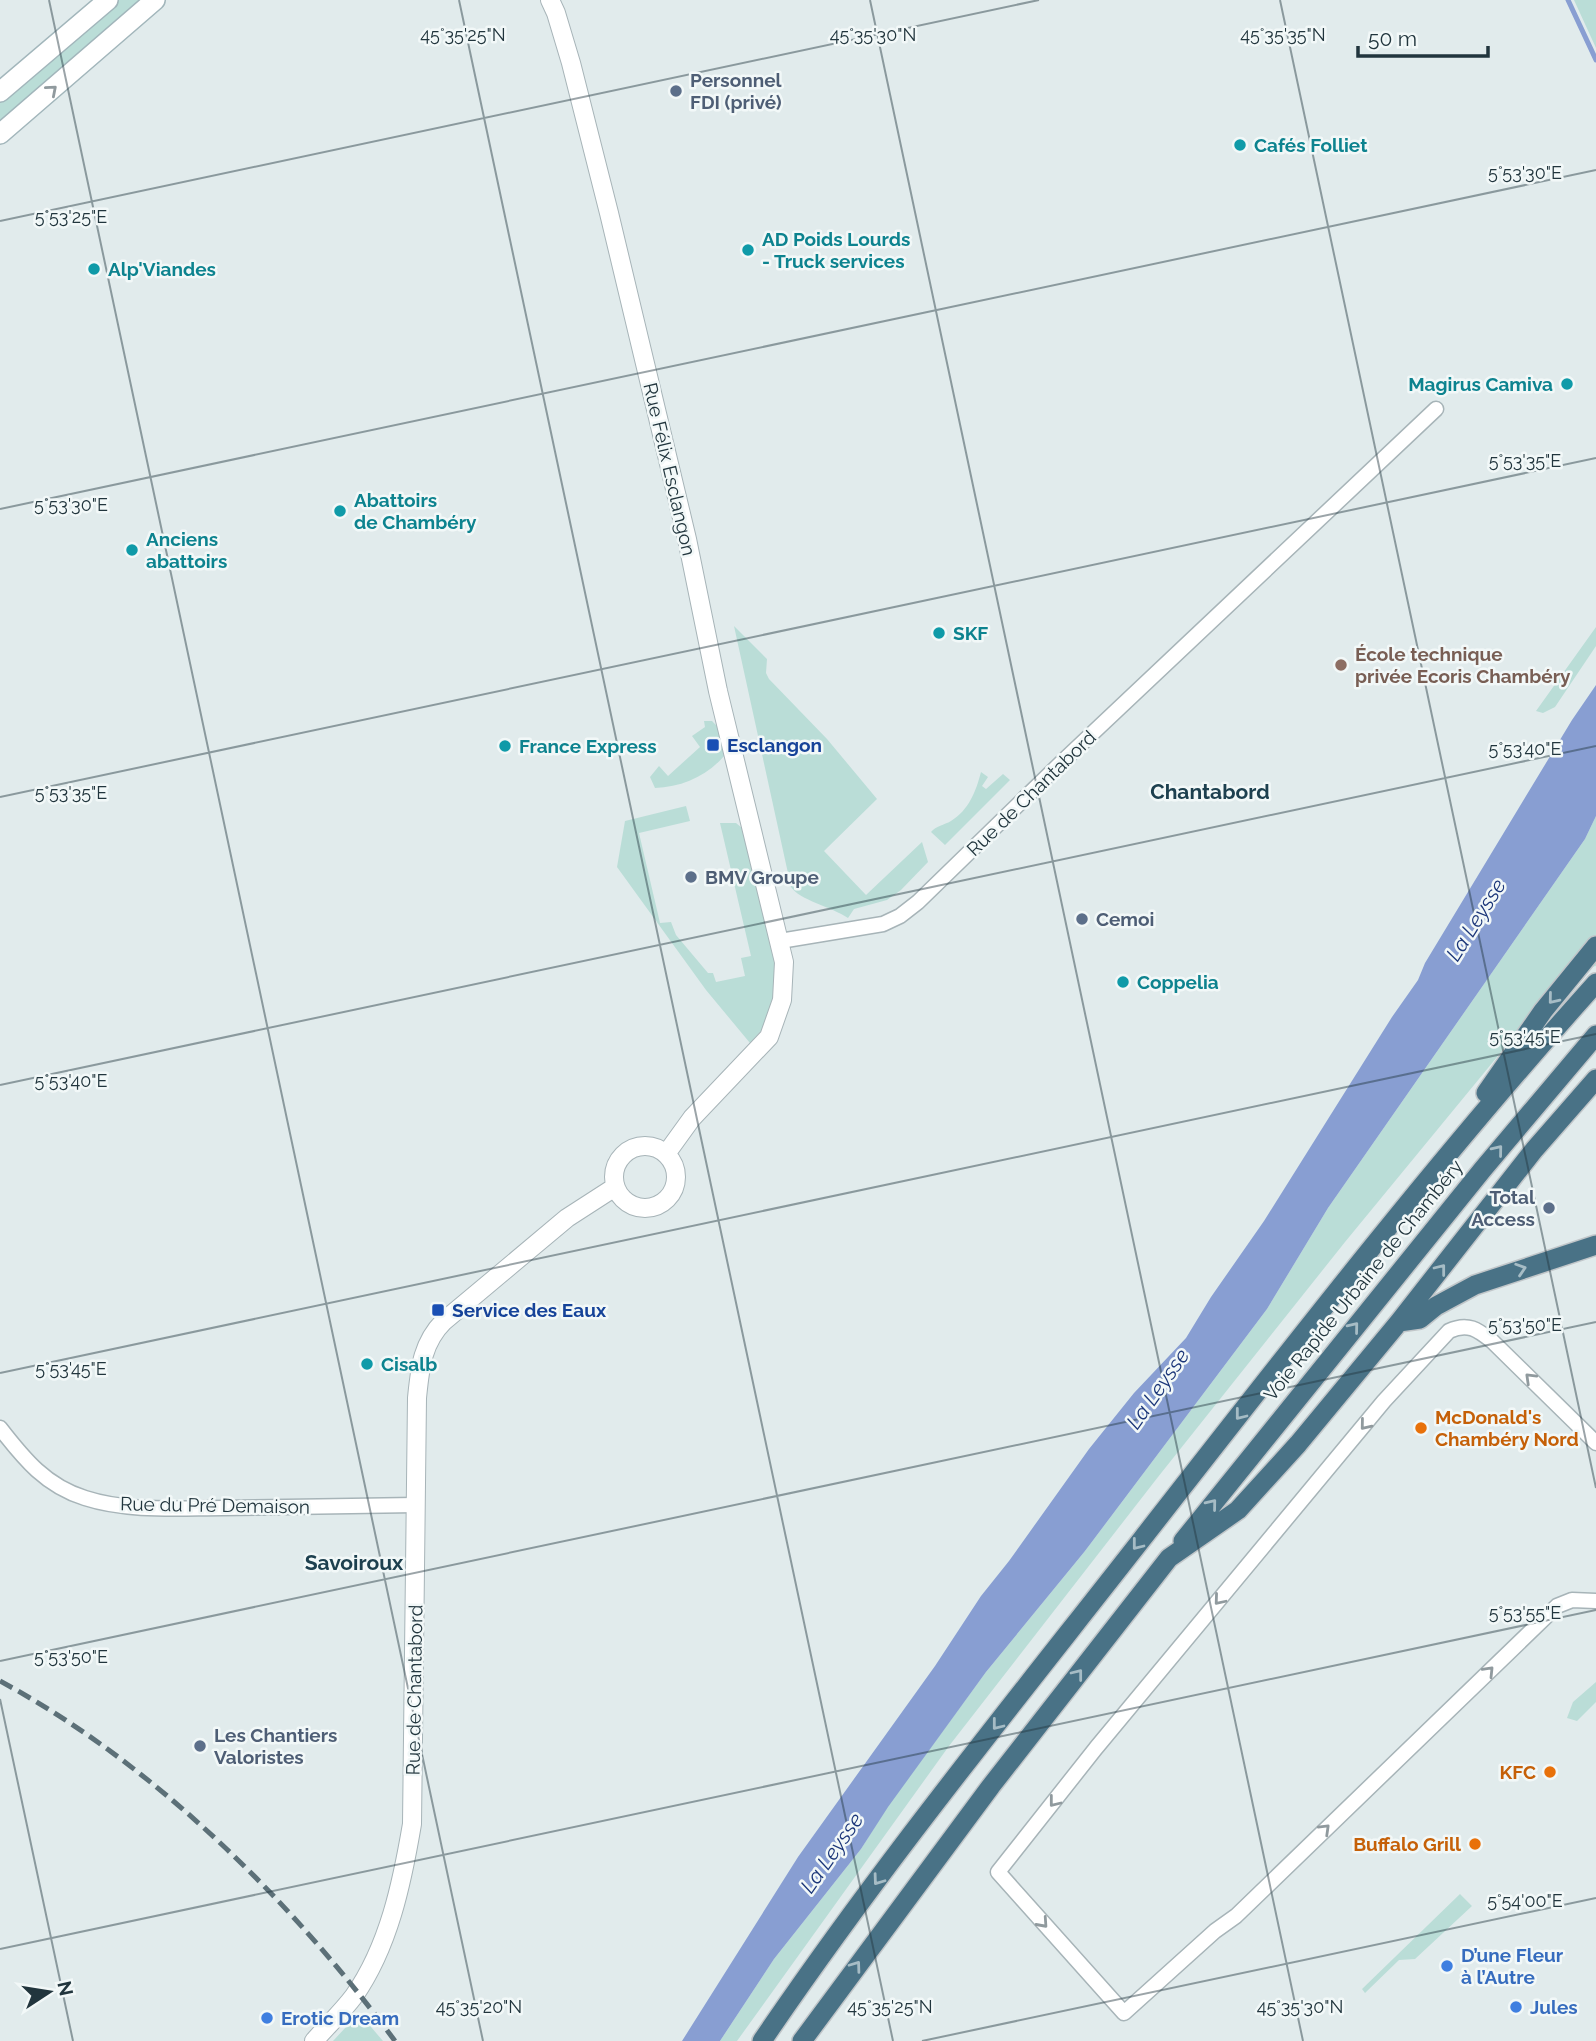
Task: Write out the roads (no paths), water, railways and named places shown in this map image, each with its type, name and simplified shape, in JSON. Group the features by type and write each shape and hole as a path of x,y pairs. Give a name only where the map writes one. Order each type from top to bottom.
{"highway":[{"path":"1419,1188 1543,1011 1596,946"},
{"name":"Voie Rapide Urbaine de Chambéry","path":"762,2041 918,1825 1209,1453 1419,1188 1596,983"},
{"name":"Voie Rapide Urbaine de Chambéry","path":"802,2041 853,1968 990,1786 1474,1179 1596,1035"},
{"path":"1170,1558 1238,1510 1298,1444 1399,1322 1534,1150 1596,1079"},
{"path":"1399,1322 1420,1320 1436,1307 1475,1285 1596,1245"}],"main road":[{"path":"0,92 108,0"},
{"path":"0,134 155,0"}],"street":[{"name":"Rue Félix Esclangon","path":"550,0 571,63 609,213 687,539 740,786 780,941"},
{"name":"Rue de Chantabord","path":"780,941 883,924 900,916 918,902 1436,408"},
{"path":"666,1154 692,1118 769,1037 782,1000 784,962 780,941"},
{"path":"647,1146 666,1154 675,1170 676,1180 674,1189 662,1203 644,1208 635,1207 620,1196 615,1187 615,1168 620,1158 637,1147 647,1146"},
{"name":"Rue de Chantabord","path":"314,2041 352,1998 389,1926 404,1873 412,1824 417,1398 421,1362 429,1340 444,1321 556,1227 583,1206 615,1187"},
{"path":"1596,1443 1476,1328 1462,1327 1449,1331 1384,1401 1096,1748 998,1872 1124,2013 1215,1931 1236,1916 1556,1606 1572,1600 1596,1601"},
{"name":"Rue du Pré Demaison","path":"0,1428 27,1463 46,1478 85,1498 109,1503 208,1508 416,1505"}],"water":[{"name":"La Leysse","path":"1596,685 1596,816 1585,839 1328,1208 1267,1309 1085,1551 986,1672 888,1807 861,1849 774,1959 720,2041 682,2041 798,1857 935,1666 981,1596 1089,1449 1134,1393 1186,1338 1418,980 1425,963 1572,720"}],"waterway":[{"path":"1568,0 1596,60"}],"railway":[{"path":"0,1681 57,1715 112,1753 165,1794 217,1840 311,1937 395,2041"}],"place":[{"name":"Personnel FDI (privé)","path":"676,91"},
{"name":"Cafés Folliet","path":"1240,145"},
{"name":"AD Poids Lourds - Truck services","path":"748,250"},
{"name":"Alp'Viandes","path":"94,269"},
{"name":"Magirus Camiva","path":"1567,384"},
{"name":"Abattoirs de Chambéry","path":"340,511"},
{"name":"Anciens abattoirs","path":"132,550"},
{"name":"SKF","path":"939,633"},
{"name":"École technique privée Ecoris Chambéry","path":"1341,665"},
{"name":"Esclangon","path":"713,745"},
{"name":"France Express","path":"505,746"},
{"name":"BMV Groupe","path":"691,877"},
{"name":"Cemoi","path":"1082,919"},
{"name":"Coppelia","path":"1123,982"},
{"name":"Total Access","path":"1549,1208"},
{"name":"Service des Eaux","path":"438,1310"},
{"name":"Cisalb","path":"367,1364"},
{"name":"McDonald's Chambéry Nord","path":"1421,1428"},
{"name":"Les Chantiers Valoristes","path":"200,1746"},
{"name":"KFC","path":"1550,1772"},
{"name":"Buffalo Grill","path":"1475,1844"},
{"name":"D’une Fleur à l’Autre","path":"1447,1966"},
{"name":"Jules","path":"1516,2007"},
{"name":"Erotic Dream","path":"267,2018"}],"district":[{"name":"Chantabord","path":"1210,792"},
{"name":"Savoiroux","path":"354,1563"}]}
